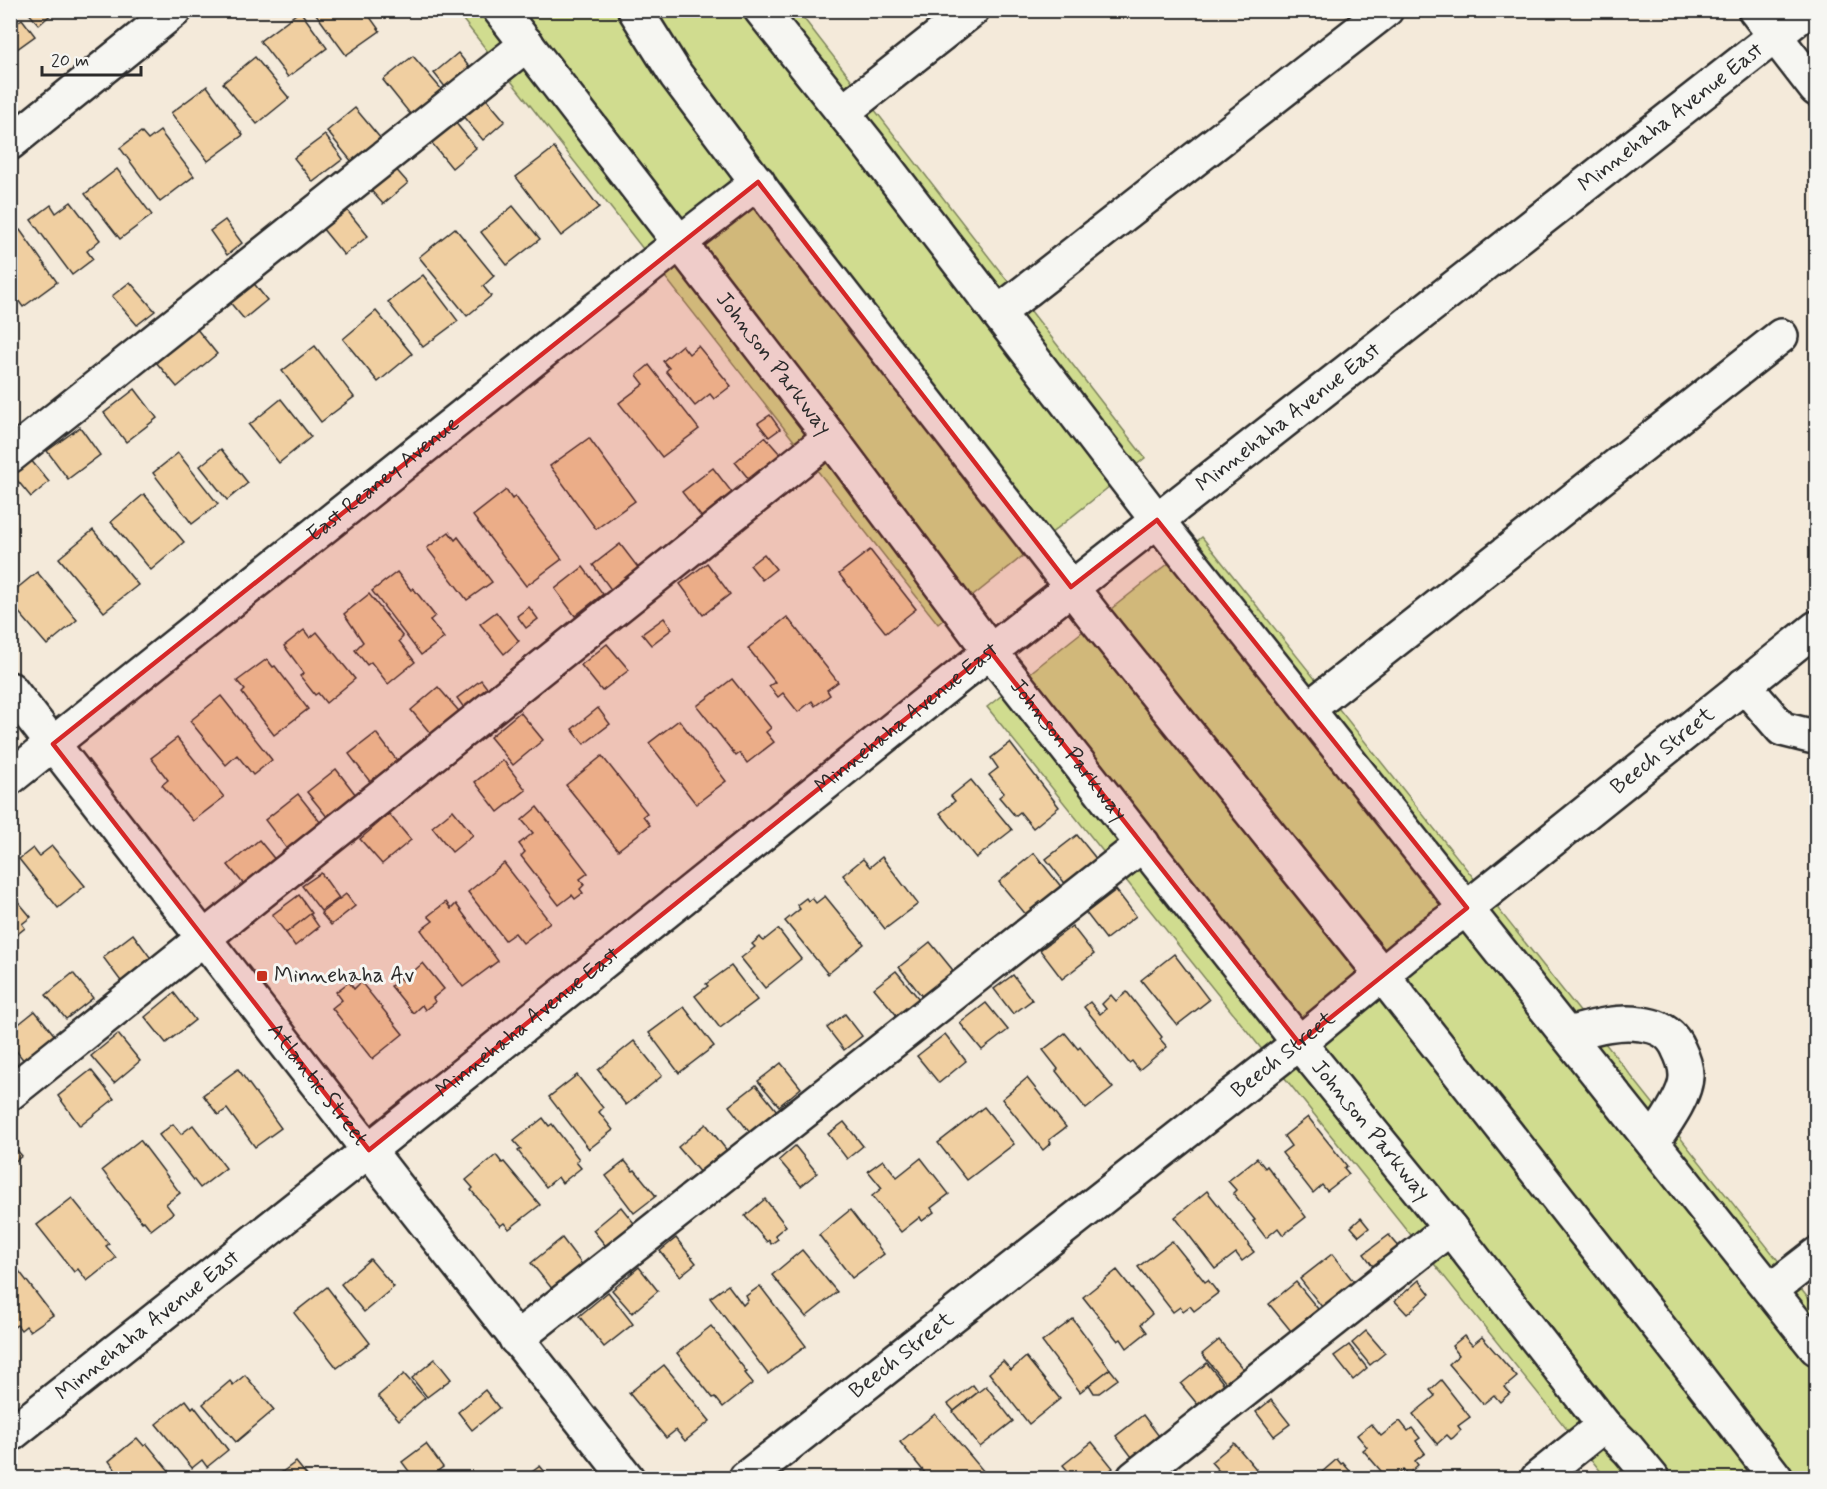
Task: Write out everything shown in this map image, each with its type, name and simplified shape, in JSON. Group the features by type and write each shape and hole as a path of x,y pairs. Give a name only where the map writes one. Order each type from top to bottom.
{"street":[{"path":"10,143 175,10"},
{"name":"Johnson Parkway","path":"500,10 830,437 990,651 1604,1425 1628,1449 1652,1479"},
{"path":"635,10 676,75 1071,587 1383,976 1776,1479"},
{"path":"761,10 843,112 1157,520 1816,1348"},
{"path":"843,112 972,10"},
{"path":"998,313 1386,10"},
{"path":"1755,10 1816,89"},
{"name":"Minnehaha Avenue East","path":"10,1435 990,651 1808,10"},
{"path":"10,456 527,44"},
{"name":"East Reaney Avenue","path":"10,778 758,182"},
{"path":"1308,709 1781,336"},
{"path":"10,1093 830,437"},
{"name":"Beech Street","path":"746,1479 1299,1043 1383,976 1431,934 1467,908 1816,628"},
{"path":"1743,685 1782,729 1810,736 1816,733"},
{"name":"Atlantic Street","path":"10,689 627,1479"},
{"path":"516,1339 1143,843"},
{"path":"1568,1034 1606,1025 1640,1023 1661,1028 1675,1041 1683,1058 1686,1076 1680,1096 1653,1141"},
{"path":"1134,1479 1450,1228"},
{"path":"1771,1290 1816,1255"},
{"path":"1538,1479 1604,1425"}],"highlighted area":[{"path":"758,182 1071,587 1157,520 1467,908 1299,1043 990,651 369,1150 53,744"}],"green space":[{"path":"456,11 798,11 1145,458 938,624"},
{"path":"1202,537 1816,1308 1816,1478 1606,1478 987,707"}],"building":[{"path":"26,10 56,10 39,25"},
{"path":"313,10 365,10 380,31 346,55"},
{"path":"300,11 327,48 288,77 260,41"},
{"path":"22,19 35,36 10,54 10,28"},
{"path":"458,53 470,68 446,88 434,73"},
{"path":"413,56 442,90 411,115 383,80"},
{"path":"255,57 289,98 257,124 223,83"},
{"path":"207,86 243,135 208,161 171,113"},
{"path":"483,95 505,121 483,140 461,114"},
{"path":"355,108 381,139 352,162 327,131"},
{"path":"455,122 476,148 452,168 431,142"},
{"path":"160,131 194,176 160,202 120,148 141,132 148,140"},
{"path":"325,135 343,159 313,182 294,158"},
{"path":"554,148 599,207 561,236 516,177"},
{"path":"393,166 408,183 383,204 368,187"},
{"path":"117,169 152,215 120,239 85,194"},
{"path":"71,202 100,240 87,251 93,259 72,275 31,220 51,205 56,213"},
{"path":"513,206 540,239 507,265 481,232"},
{"path":"346,209 368,236 344,255 322,228"},
{"path":"225,220 242,243 227,255 210,231"},
{"path":"455,228 494,276 483,286 491,296 467,316 419,257"},
{"path":"20,230 57,282 23,307 10,289 10,237"},
{"path":"423,275 458,321 423,347 388,302"},
{"path":"252,281 267,300 244,319 228,300"},
{"path":"130,282 155,311 137,325 112,296"},
{"path":"376,311 412,354 378,382 343,339"},
{"path":"196,328 217,354 177,387 156,362"},
{"path":"682,345 689,354 698,346 731,386 714,399 710,394 695,406 666,371 669,368 663,361"},
{"path":"315,346 354,397 321,422 282,371"},
{"path":"649,365 699,429 662,457 619,403 644,384 637,375"},
{"path":"135,389 157,418 126,442 104,413"},
{"path":"281,399 311,437 279,463 249,425"},
{"path":"770,415 780,429 769,437 758,423"},
{"path":"80,427 100,455 68,479 47,451"},
{"path":"765,437 787,462 756,488 735,462"},
{"path":"589,438 635,501 596,529 550,466"},
{"path":"221,449 248,483 227,500 200,466"},
{"path":"178,453 218,504 192,524 153,473"},
{"path":"30,459 49,482 31,497 12,474"},
{"path":"713,468 734,495 703,519 682,492"},
{"path":"506,490 512,499 515,496 562,559 526,586 473,516"},
{"path":"144,494 184,542 151,570 111,522"},
{"path":"93,530 138,585 104,612 59,558"},
{"path":"449,532 455,540 458,537 492,582 467,600 427,548"},
{"path":"620,544 643,574 615,595 593,565"},
{"path":"870,550 916,609 886,633 839,574"},
{"path":"764,554 776,569 762,580 750,565"},
{"path":"707,563 730,594 703,615 680,584"},
{"path":"583,567 603,594 575,616 555,589"},
{"path":"37,572 77,620 47,645 10,602 10,594"},
{"path":"397,572 435,616 430,620 444,638 421,655 372,591"},
{"path":"369,594 403,637 399,641 415,662 388,684 371,662 367,665 355,650 363,642 344,614"},
{"path":"529,607 538,619 526,628 517,616"},
{"path":"496,612 519,641 504,654 480,624"},
{"path":"787,617 838,682 827,690 830,695 815,706 812,701 798,712 783,693 778,697 769,686 775,682 748,648"},
{"path":"664,618 672,629 651,645 642,634"},
{"path":"304,630 310,638 317,632 355,679 326,703 318,693 315,695 300,676 304,673 284,646"},
{"path":"607,644 629,670 602,691 581,665"},
{"path":"267,659 308,709 274,735 242,693 245,690 237,681"},
{"path":"732,679 771,728 766,732 774,742 747,763 740,753 736,756 697,706"},
{"path":"481,680 494,697 469,715 457,698"},
{"path":"438,687 464,717 436,740 411,710"},
{"path":"221,696 272,760 253,775 237,755 226,765 190,721"},
{"path":"598,708 610,724 584,744 572,729"},
{"path":"520,712 543,740 513,765 490,737"},
{"path":"679,720 726,781 696,804 649,743"},
{"path":"376,733 399,763 371,783 349,754"},
{"path":"177,738 224,797 193,821 162,785 168,780 151,758"},
{"path":"1010,743 1059,807 1033,828 1020,812 1015,816 999,797 1004,793 989,775 998,768 991,758"},
{"path":"602,756 647,813 643,816 650,825 618,850 566,785"},
{"path":"503,760 526,790 498,812 475,782"},
{"path":"336,769 356,795 328,818 307,792"},
{"path":"971,780 1012,830 976,858 940,813 955,801 951,796"},
{"path":"298,794 321,823 287,849 265,820"},
{"path":"537,807 588,873 580,879 584,885 580,889 583,893 575,899 572,895 559,905 521,856 525,852 519,844 533,833 522,820"},
{"path":"453,810 473,835 452,852 432,827"},
{"path":"389,814 411,840 382,864 360,839"},
{"path":"1077,835 1098,861 1067,886 1046,859"},
{"path":"259,840 281,867 250,892 228,865"},
{"path":"52,846 85,886 58,908 19,859 33,848 39,856"},
{"path":"1034,853 1063,889 1028,917 999,882"},
{"path":"882,857 918,904 885,929 843,875 863,859 870,867"},
{"path":"504,863 550,922 523,943 515,933 505,940 468,892"},
{"path":"321,873 339,898 321,911 302,886"},
{"path":"1116,890 1136,916 1106,939 1086,913"},
{"path":"10,892 31,917 22,924 25,928 10,940"},
{"path":"346,894 355,906 331,925 321,913"},
{"path":"299,895 312,913 286,933 272,915"},
{"path":"825,896 864,944 828,974 785,921 800,909 797,905 806,898 808,901 812,898 816,903"},
{"path":"446,902 451,909 456,904 498,961 463,987 421,930 433,921 428,916"},
{"path":"310,914 319,927 295,946 286,933"},
{"path":"1072,926 1094,954 1062,979 1040,950"},
{"path":"778,929 801,959 765,988 741,958 755,947 752,944 760,937 763,941"},
{"path":"133,934 153,961 123,984 103,957"},
{"path":"930,942 956,974 924,999 899,967"},
{"path":"1174,954 1209,1000 1177,1025 1141,980"},
{"path":"423,963 444,989 433,998 435,1002 425,1010 422,1005 413,1013 391,986 400,978 402,981"},
{"path":"731,966 757,1000 720,1028 695,996 708,986 706,984"},
{"path":"896,971 919,999 898,1017 874,988"},
{"path":"73,973 93,998 66,1019 46,995"},
{"path":"1013,975 1032,1000 1013,1014 994,989"},
{"path":"349,982 354,989 361,982 403,1034 372,1059 332,1008 342,1000 336,992"},
{"path":"1127,992 1162,1037 1160,1039 1167,1047 1139,1070 1132,1061 1129,1063 1084,1007 1090,1002 1100,1014 1106,1009 1102,1004 1111,995 1116,1001"},
{"path":"174,993 195,1020 166,1043 145,1017"},
{"path":"986,1003 1008,1030 982,1050 960,1023"},
{"path":"684,1007 714,1046 679,1073 649,1033"},
{"path":"35,1011 56,1037 25,1062 10,1043 10,1031"},
{"path":"845,1014 862,1036 844,1050 827,1028"},
{"path":"1065,1033 1078,1049 1080,1047 1113,1088 1086,1109 1056,1071 1058,1069 1043,1050"},
{"path":"118,1034 140,1061 114,1083 91,1056"},
{"path":"945,1034 966,1061 939,1083 917,1056"},
{"path":"634,1041 662,1076 626,1105 598,1070"},
{"path":"781,1063 801,1088 779,1106 758,1081"},
{"path":"238,1069 281,1128 255,1147 227,1109 218,1115 203,1095"},
{"path":"91,1070 114,1099 80,1126 58,1096"},
{"path":"577,1075 603,1108 599,1112 613,1130 589,1149 549,1097"},
{"path":"1027,1078 1066,1127 1049,1140 1051,1143 1043,1150 1002,1099"},
{"path":"756,1085 777,1111 750,1133 729,1106"},
{"path":"984,1107 1014,1144 967,1180 938,1143"},
{"path":"1308,1117 1347,1166 1344,1168 1349,1174 1327,1191 1322,1185 1313,1193 1282,1153 1291,1146 1284,1136"},
{"path":"543,1118 549,1126 552,1124 579,1159 576,1162 581,1168 562,1183 558,1177 546,1187 518,1151 521,1149 514,1141"},
{"path":"844,1122 863,1146 847,1159 828,1134"},
{"path":"173,1124 181,1134 193,1125 226,1168 200,1188 159,1135"},
{"path":"706,1124 728,1152 701,1174 678,1147"},
{"path":"140,1140 180,1193 166,1204 173,1213 151,1230 144,1221 142,1222 102,1170"},
{"path":"10,1142 22,1156 10,1165"},
{"path":"795,1146 817,1173 801,1186 779,1160"},
{"path":"496,1155 540,1205 509,1229 504,1223 500,1226 471,1190 473,1188 466,1180"},
{"path":"921,1158 949,1194 931,1208 934,1212 922,1221 920,1217 901,1232 872,1196 882,1188 868,1171 883,1160 897,1177"},
{"path":"1257,1158 1265,1168 1267,1166 1306,1217 1283,1235 1278,1228 1266,1238 1233,1193 1236,1190 1228,1181"},
{"path":"625,1161 656,1196 634,1213 606,1176"},
{"path":"1207,1191 1254,1252 1242,1261 1236,1253 1215,1269 1175,1217"},
{"path":"72,1198 109,1244 106,1246 116,1258 87,1281 78,1269 74,1272 37,1225"},
{"path":"765,1199 786,1226 775,1235 778,1239 771,1244 745,1216"},
{"path":"621,1207 638,1228 609,1250 593,1230"},
{"path":"850,1210 884,1254 852,1278 819,1235"},
{"path":"1361,1218 1369,1228 1359,1236 1351,1227"},
{"path":"1389,1235 1401,1249 1375,1269 1364,1254"},
{"path":"562,1238 584,1267 554,1291 531,1263"},
{"path":"676,1238 696,1263 680,1276 660,1251"},
{"path":"1172,1241 1205,1282 1208,1280 1218,1293 1194,1311 1190,1306 1183,1311 1180,1307 1173,1312 1138,1267"},
{"path":"802,1250 837,1292 806,1317 772,1275"},
{"path":"1332,1254 1354,1282 1322,1307 1300,1279"},
{"path":"370,1259 394,1287 364,1312 341,1284"},
{"path":"16,1267 53,1315 30,1331 26,1326 21,1330 17,1325 10,1330 10,1271"},
{"path":"639,1267 658,1291 632,1313 612,1290"},
{"path":"1117,1270 1152,1314 1141,1324 1147,1332 1127,1348 1121,1339 1118,1341 1083,1297"},
{"path":"1419,1280 1430,1294 1407,1314 1395,1301"},
{"path":"1296,1282 1318,1309 1291,1331 1269,1304"},
{"path":"728,1285 743,1305 748,1300 746,1296 760,1286 806,1346 768,1374 710,1298"},
{"path":"327,1287 370,1343 337,1368 294,1313"},
{"path":"608,1292 633,1324 604,1347 579,1316"},
{"path":"1073,1319 1110,1369 1080,1392 1042,1342"},
{"path":"711,1326 753,1383 723,1407 677,1353"},
{"path":"1366,1331 1385,1353 1370,1365 1352,1343"},
{"path":"1464,1336 1472,1345 1482,1337 1517,1377 1505,1387 1510,1393 1500,1402 1494,1395 1483,1404 1449,1364 1459,1355 1452,1346"},
{"path":"1219,1340 1243,1369 1226,1383 1202,1354"},
{"path":"1349,1345 1367,1368 1353,1380 1334,1356"},
{"path":"1026,1357 1060,1399 1029,1424 989,1373 1003,1361 1011,1370"},
{"path":"435,1359 451,1379 427,1397 412,1378"},
{"path":"1207,1363 1228,1389 1202,1410 1181,1384"},
{"path":"664,1365 710,1421 685,1441 676,1430 666,1438 629,1393"},
{"path":"1110,1369 1118,1379 1099,1393 1094,1393 1089,1385"},
{"path":"404,1374 425,1398 399,1420 378,1396"},
{"path":"245,1375 274,1410 236,1442 203,1404 230,1381 233,1385"},
{"path":"1441,1380 1470,1417 1458,1426 1461,1430 1453,1438 1447,1435 1437,1444 1413,1414 1435,1396 1430,1390"},
{"path":"973,1385 978,1392 954,1411 948,1404"},
{"path":"986,1386 1013,1421 980,1447 953,1412"},
{"path":"485,1390 499,1408 472,1430 458,1412"},
{"path":"186,1400 192,1408 194,1406 228,1450 207,1467 202,1460 192,1468 156,1424"},
{"path":"1271,1400 1290,1424 1274,1436 1256,1412"},
{"path":"935,1414 985,1473 978,1478 929,1478 900,1442"},
{"path":"1143,1415 1162,1440 1135,1461 1116,1436"},
{"path":"1400,1421 1408,1431 1412,1428 1420,1438 1416,1441 1425,1453 1415,1461 1418,1465 1407,1475 1404,1470 1393,1478 1387,1478 1363,1450 1367,1447 1357,1435 1371,1424 1381,1436"},
{"path":"137,1438 144,1446 147,1444 175,1478 121,1478 109,1461"},
{"path":"1092,1442 1113,1468 1100,1478 1074,1478 1063,1465"},
{"path":"1234,1443 1256,1469 1245,1478 1225,1478 1211,1462"},
{"path":"426,1444 443,1467 428,1478 414,1478 402,1462"},
{"path":"1337,1459 1356,1478 1324,1478 1326,1477 1322,1472"},
{"path":"296,1462 309,1478 274,1478"},
{"path":"540,1466 550,1478 524,1478"}],"place":[{"name":"Minnehaha Av","path":"262,976"}]}
